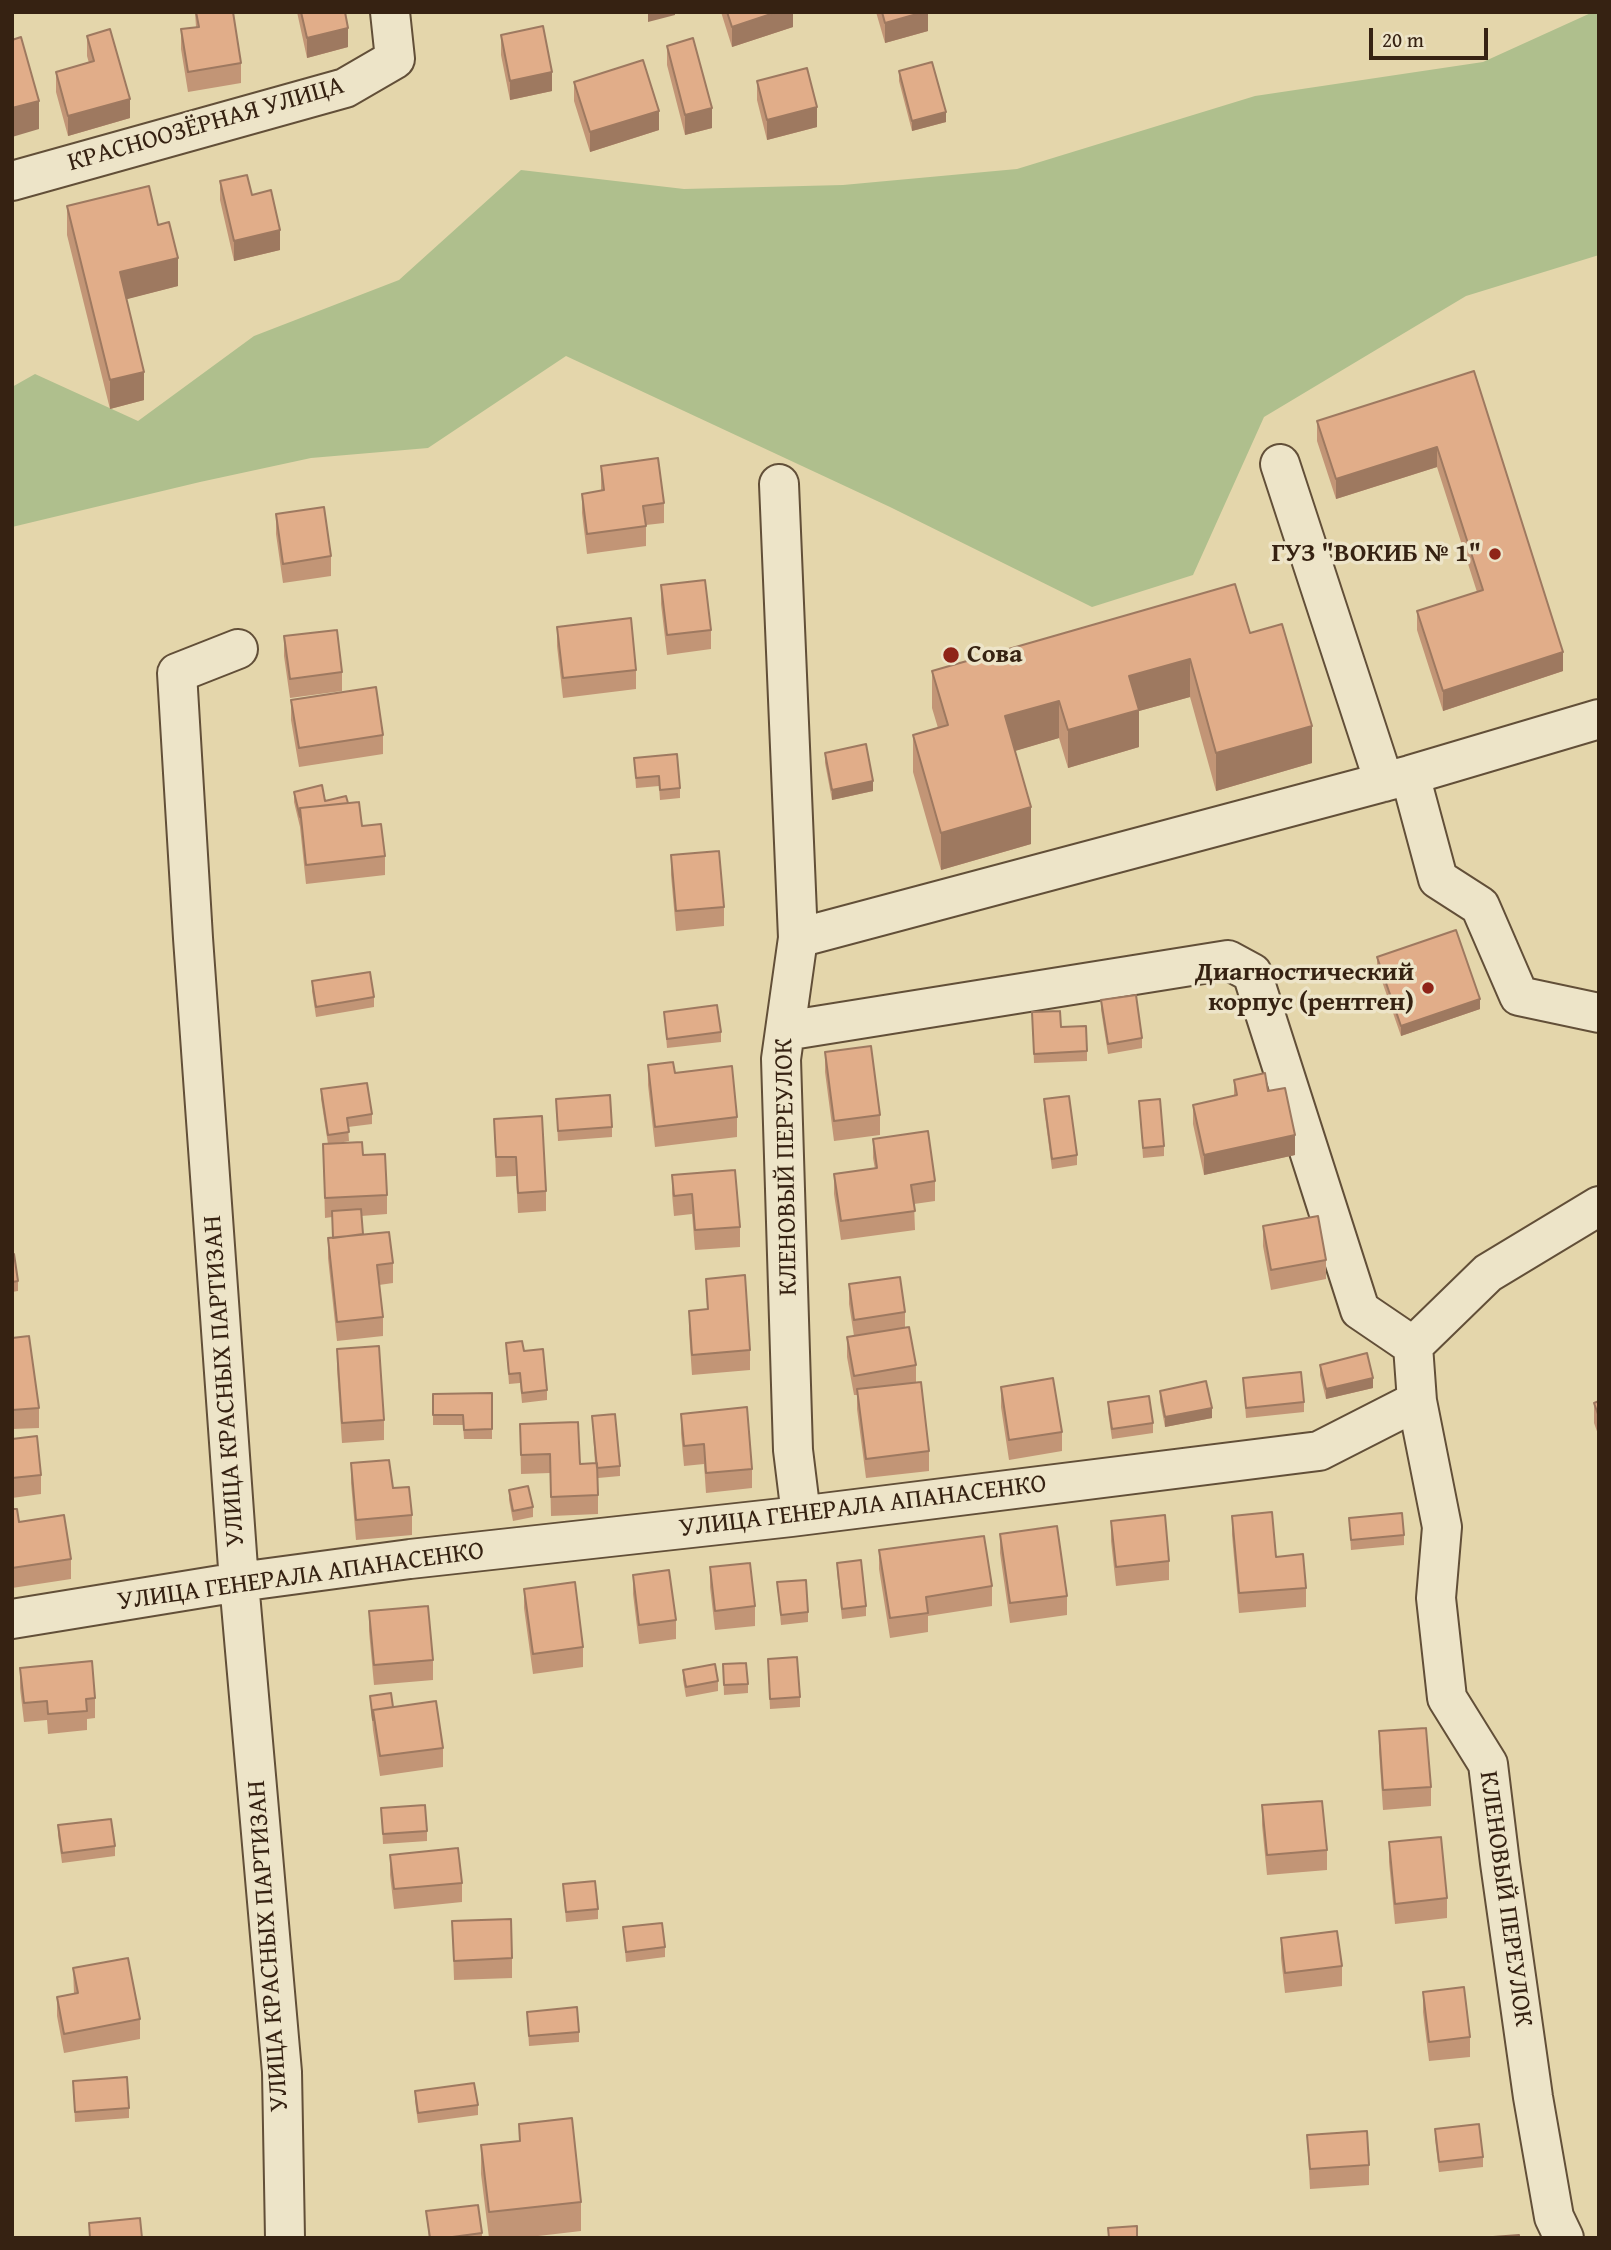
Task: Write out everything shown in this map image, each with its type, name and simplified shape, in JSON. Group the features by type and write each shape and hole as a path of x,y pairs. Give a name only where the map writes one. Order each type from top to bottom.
{"street":[{"name":"КРАСНООЗЁРНАЯ УЛИЦА","path":"12,181 345,88 395,59 390,12"},
{"path":"1280,464 1397,779 1438,879 1480,906 1519,996 1599,1013"},
{"name":"КЛЕНОВЫЙ ПЕРЕУЛОК","path":"779,484 798,938 781,1059 793,1450 801,1515"},
{"name":"УЛИЦА КРАСНЫХ ПАРТИЗАН","path":"238,649 177,673 239,1583 282,2072 285,2238"},
{"path":"798,938 1397,779 1599,719"},
{"path":"785,1031 1228,960 1252,973 1360,1310 1413,1346"},
{"path":"1417,1401 1413,1346 1488,1273 1599,1206"},
{"name":"КЛЕНОВЫЙ ПЕРЕУЛОК","path":"1417,1401 1441,1527 1436,1598 1447,1698 1488,1765 1533,2098 1554,2217 1564,2238"},
{"name":"УЛИЦА ГЕНЕРАЛА АПАНАСЕНКО","path":"12,1619 410,1559 801,1515 1319,1451 1417,1401"}],"green space":[{"path":"1593,12 1599,12 1599,255 1466,296 1264,417 1193,575 1092,607 890,507 566,356 428,448 311,458 12,527 12,387 35,374 138,421 254,336 399,280 521,170 684,189 843,185 1017,169 1255,96 1483,62"}],"building":[{"path":"196,12 233,12 241,63 188,72 181,29 199,27"},
{"path":"301,12 345,12 348,28 307,38"},
{"path":"727,12 777,12 732,27"},
{"path":"882,12 924,12 885,23"},
{"path":"543,26 552,72 510,81 501,35"},
{"path":"110,29 130,99 68,116 56,72 94,61 87,36"},
{"path":"21,37 39,101 12,108 12,40"},
{"path":"693,38 712,108 685,115 667,46"},
{"path":"643,60 659,111 590,132 574,82"},
{"path":"932,62 946,112 912,121 899,71"},
{"path":"807,68 817,107 767,120 757,81"},
{"path":"247,175 252,195 271,190 280,230 234,241 220,181"},
{"path":"149,186 158,225 169,222 178,258 120,272 144,372 110,380 67,206"},
{"name":"ГУЗ \"ВОКИБ № 1\"","path":"1474,371 1563,652 1443,691 1417,611 1483,590 1437,447 1336,479 1317,421"},
{"path":"658,458 664,503 643,506 646,526 587,534 582,494 604,490 601,466"},
{"path":"324,507 331,556 283,564 276,514"},
{"path":"705,580 711,630 667,635 661,585"},
{"path":"1235,584 1250,633 1282,624 1312,726 1216,753 1190,659 1129,676 1139,710 1068,730 1059,701 1005,716 1031,807 941,833 913,735 948,725 932,671"},
{"path":"631,618 636,670 563,678 557,627"},
{"path":"337,630 342,672 290,679 284,636"},
{"path":"376,687 383,735 299,748 291,700"},
{"path":"866,744 873,781 832,790 825,753"},
{"path":"677,754 680,788 660,790 659,776 636,778 634,758"},
{"path":"322,785 325,801 346,796 348,803 300,808 300,817 294,792"},
{"path":"359,802 362,826 381,824 385,856 306,865 300,808"},
{"path":"719,851 724,907 676,911 671,855"},
{"name":"Диагностический корпус (рентген)","path":"1456,930 1480,999 1401,1026 1377,957"},
{"path":"370,972 374,997 316,1007 312,981"},
{"path":"1136,995 1142,1038 1108,1044 1101,1000"},
{"path":"717,1005 721,1032 667,1039 664,1012"},
{"path":"1060,1011 1061,1027 1086,1026 1087,1051 1034,1054 1032,1012"},
{"path":"871,1046 880,1115 834,1121 825,1052"},
{"path":"673,1062 675,1073 732,1066 737,1117 655,1127 648,1065"},
{"path":"1265,1073 1268,1091 1285,1088 1295,1135 1204,1155 1193,1105 1237,1095 1234,1080"},
{"path":"367,1083 372,1114 347,1118 349,1132 328,1135 321,1089"},
{"path":"610,1095 612,1127 558,1131 556,1099"},
{"path":"1069,1096 1077,1155 1052,1159 1044,1099"},
{"path":"1160,1099 1164,1146 1143,1148 1139,1101"},
{"path":"542,1116 546,1191 518,1193 516,1157 496,1157 494,1119"},
{"path":"928,1131 935,1181 911,1185 915,1211 841,1221 834,1174 877,1168 873,1139"},
{"path":"362,1142 363,1155 385,1154 387,1195 325,1198 323,1144"},
{"path":"735,1170 740,1227 695,1230 692,1194 674,1196 672,1175"},
{"path":"361,1209 363,1234 333,1238 332,1211"},
{"path":"1318,1216 1326,1260 1271,1270 1263,1226"},
{"path":"389,1232 393,1263 377,1265 383,1317 337,1322 328,1238"},
{"path":"14,1254 18,1281 12,1282 12,1255"},
{"path":"745,1275 750,1350 692,1355 689,1311 708,1309 706,1279"},
{"path":"900,1277 905,1312 854,1320 849,1284"},
{"path":"909,1327 916,1365 854,1376 847,1337"},
{"path":"29,1336 39,1408 12,1410 12,1338"},
{"path":"522,1341 524,1351 543,1349 547,1390 522,1393 520,1373 509,1374 506,1343"},
{"path":"379,1346 384,1420 342,1423 337,1349"},
{"path":"1367,1353 1373,1378 1326,1389 1320,1365"},
{"path":"1301,1372 1304,1402 1246,1408 1243,1378"},
{"path":"1053,1378 1062,1432 1009,1440 1001,1387"},
{"path":"1206,1381 1212,1408 1165,1417 1160,1391"},
{"path":"921,1382 929,1451 866,1459 857,1389"},
{"path":"492,1393 492,1429 464,1430 463,1415 433,1415 433,1394"},
{"path":"1149,1396 1153,1423 1112,1429 1108,1402"},
{"path":"1599,1401 1599,1417 1594,1403"},
{"path":"747,1407 752,1469 706,1473 704,1444 684,1446 681,1414"},
{"path":"615,1414 620,1466 597,1468 592,1416"},
{"path":"578,1422 580,1464 597,1463 598,1495 551,1497 550,1454 521,1455 520,1424"},
{"path":"37,1436 41,1475 12,1478 12,1439"},
{"path":"389,1460 393,1488 409,1487 412,1515 356,1520 351,1463"},
{"path":"528,1486 533,1507 513,1511 509,1490"},
{"path":"12,1509 17,1509 19,1522 64,1515 71,1559 12,1568"},
{"path":"1272,1512 1276,1557 1303,1554 1306,1588 1239,1593 1232,1516"},
{"path":"1402,1513 1404,1535 1351,1540 1349,1518"},
{"path":"1165,1515 1169,1561 1116,1567 1111,1521"},
{"path":"1057,1526 1067,1596 1010,1603 1000,1534"},
{"path":"984,1536 992,1586 926,1597 928,1613 890,1618 879,1550"},
{"path":"861,1560 866,1606 842,1609 837,1563"},
{"path":"750,1563 755,1606 715,1611 710,1567"},
{"path":"669,1570 676,1620 639,1625 633,1575"},
{"path":"806,1580 808,1612 781,1615 777,1582"},
{"path":"575,1582 583,1647 533,1654 524,1589"},
{"path":"428,1606 433,1660 374,1665 369,1611"},
{"path":"797,1657 800,1697 770,1699 768,1659"},
{"path":"92,1661 95,1698 86,1699 87,1711 48,1714 47,1701 24,1703 20,1668"},
{"path":"746,1663 748,1684 724,1685 723,1664"},
{"path":"715,1664 718,1681 686,1687 683,1670"},
{"path":"391,1693 393,1707 373,1710 373,1720 370,1696"},
{"path":"436,1701 443,1748 380,1756 373,1710"},
{"path":"1426,1728 1431,1787 1383,1790 1379,1731"},
{"path":"1322,1801 1327,1850 1267,1855 1262,1805"},
{"path":"425,1805 427,1831 383,1834 381,1808"},
{"path":"111,1819 115,1846 62,1853 58,1825"},
{"path":"1441,1837 1447,1898 1395,1904 1389,1842"},
{"path":"458,1848 462,1883 394,1889 390,1855"},
{"path":"595,1881 598,1909 566,1912 563,1884"},
{"path":"511,1919 512,1958 454,1961 452,1921"},
{"path":"662,1923 665,1947 626,1952 623,1927"},
{"path":"1337,1931 1342,1966 1285,1973 1281,1938"},
{"path":"128,1958 140,2019 64,2034 57,1997 78,1993 73,1968"},
{"path":"1464,1987 1470,2037 1429,2042 1423,1992"},
{"path":"577,2007 579,2032 529,2036 527,2012"},
{"path":"127,2077 129,2108 75,2112 73,2081"},
{"path":"474,2083 478,2105 418,2113 415,2091"},
{"path":"572,2118 581,2202 489,2212 481,2145 520,2141 519,2124"},
{"path":"1479,2124 1483,2157 1439,2162 1435,2129"},
{"path":"1367,2131 1369,2165 1310,2169 1307,2135"},
{"path":"478,2205 482,2233 430,2238 426,2211"},
{"path":"140,2218 142,2238 90,2238 89,2223"},
{"path":"1137,2226 1137,2238 1109,2238 1108,2228"},
{"path":"1519,2235 1519,2238 1480,2238"}],"place":[{"name":"ГУЗ \"ВОКИБ № 1\"","path":"1495,554"},
{"name":"Сова","path":"951,655"},
{"name":"Диагностический корпус (рентген)","path":"1428,988"}]}
